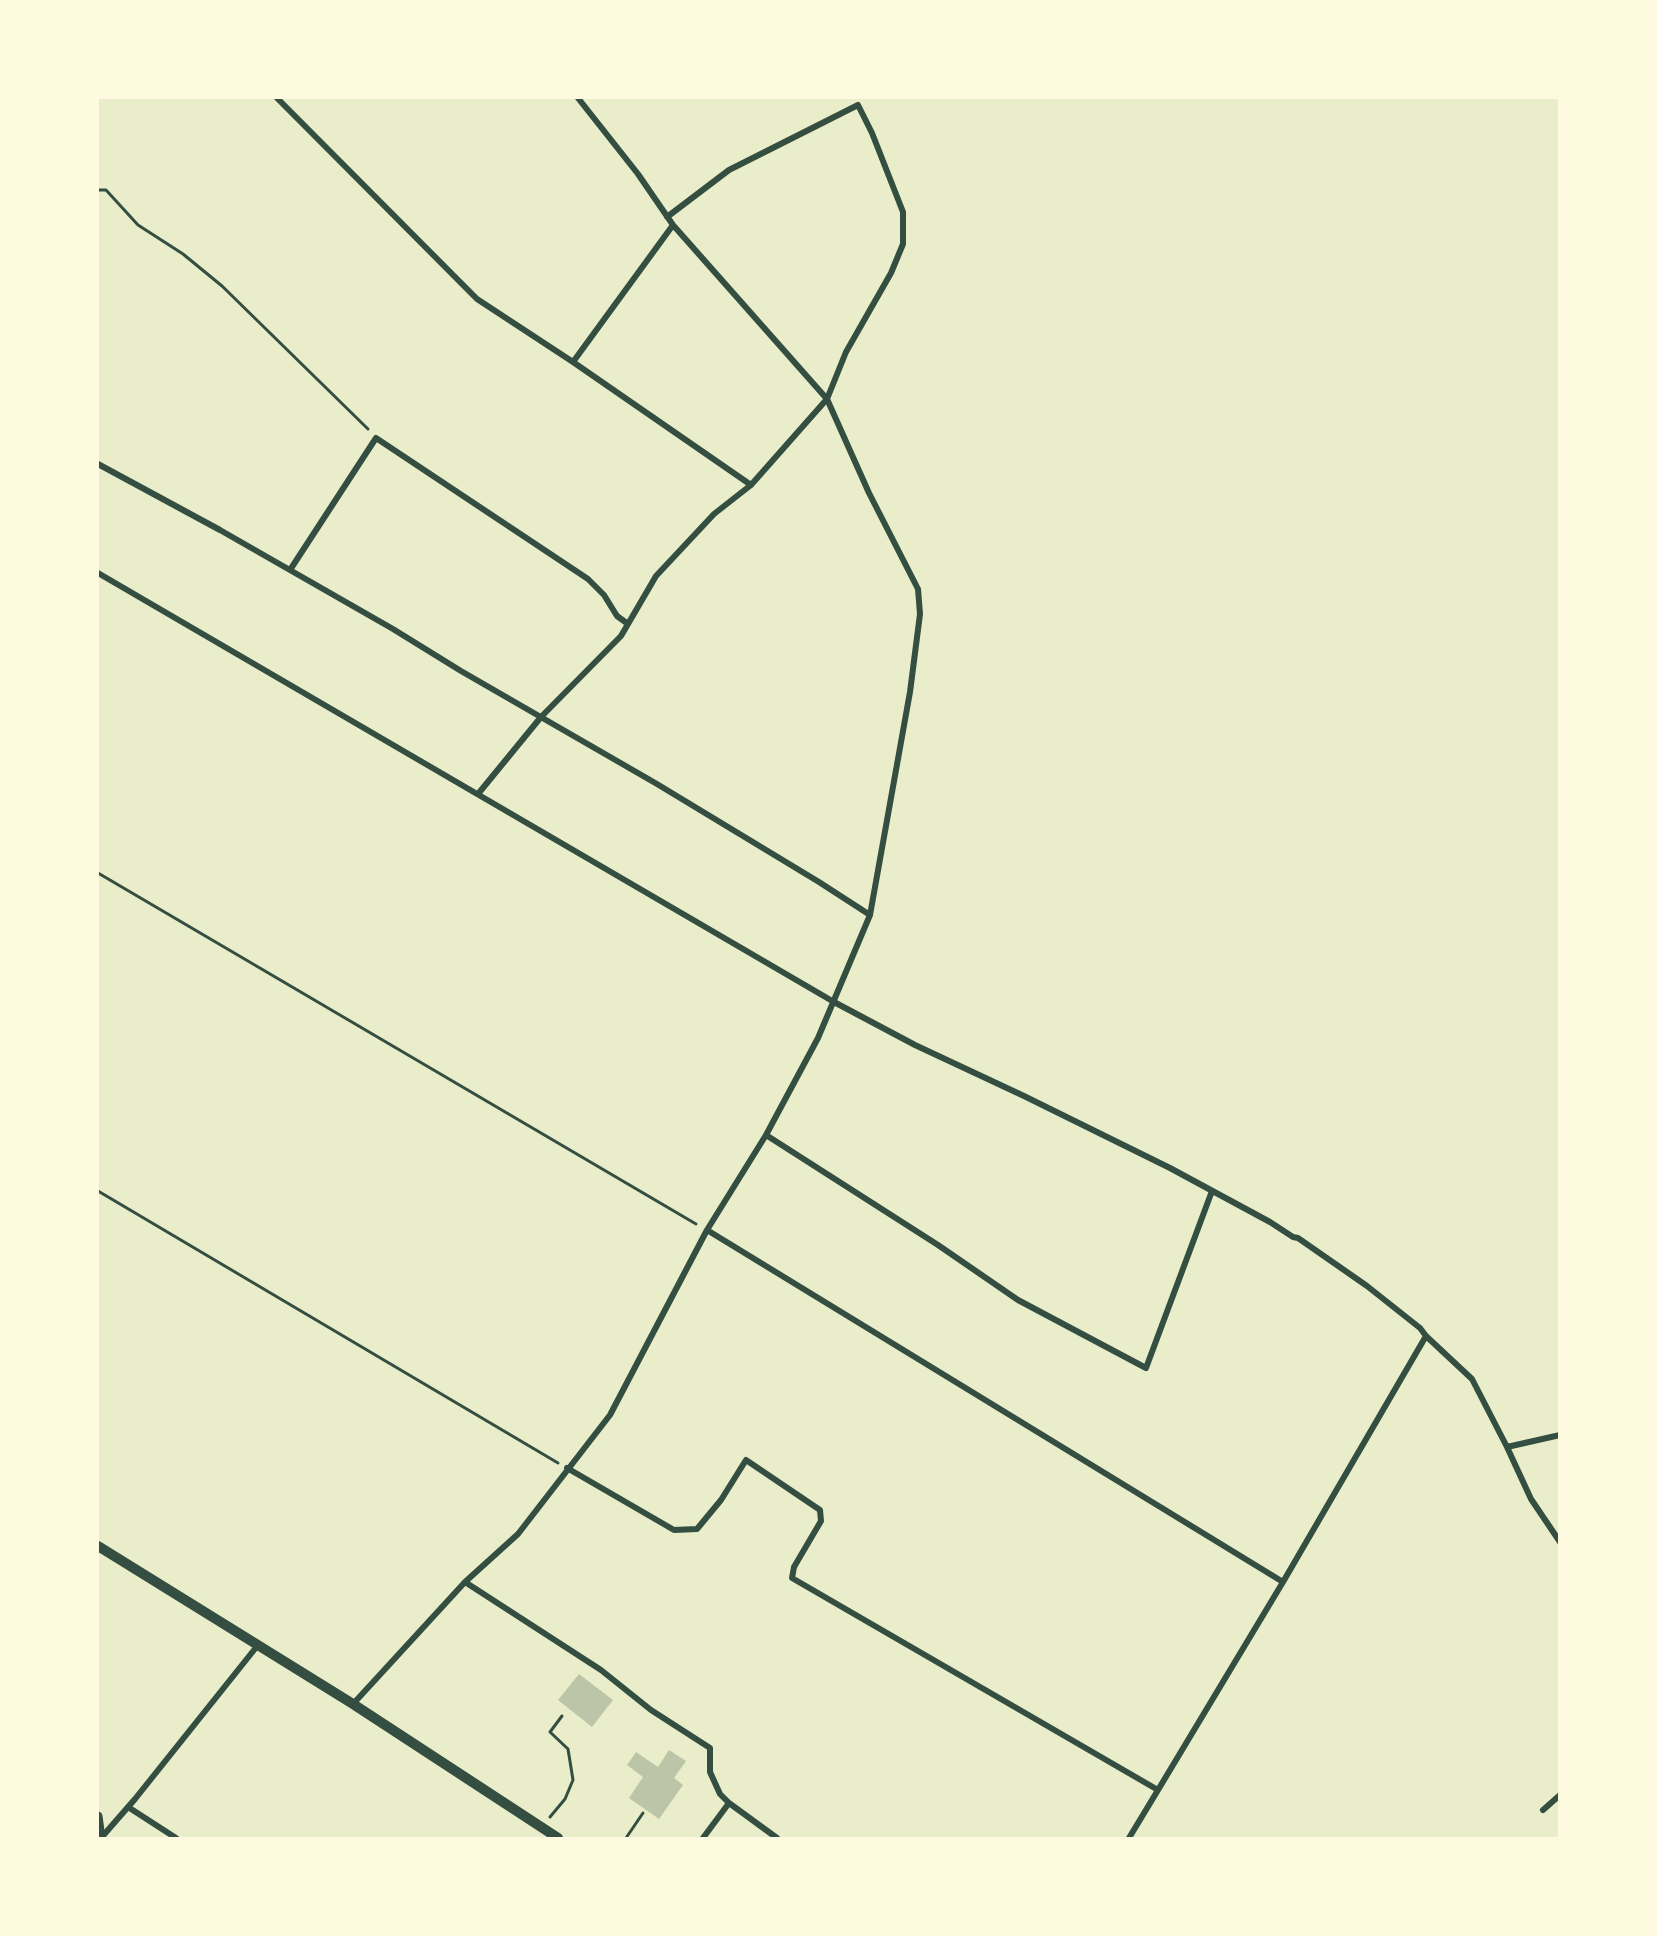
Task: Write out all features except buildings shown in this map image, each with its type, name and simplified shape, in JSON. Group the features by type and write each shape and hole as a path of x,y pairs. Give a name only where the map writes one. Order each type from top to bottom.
{"main road":[{"path":"98,1545 353,1704 558,1839"}],"street":[{"path":"277,98 477,299 751,485"},
{"path":"353,1704 465,1582 518,1534 610,1414 707,1230 766,1135 818,1038 870,915 910,692 920,614 918,589 869,493 827,399 673,225 638,174 578,98"},
{"path":"478,794 541,717 621,636 656,576 714,514 751,485 827,399 846,352 891,273 903,244 903,212 900,201 855,98"},
{"path":"667,217 729,170 858,105"},
{"path":"573,362 673,225"},
{"path":"290,570 376,438 588,579 604,595 616,616 628,624"},
{"path":"98,464 290,570 799,869 870,915"},
{"path":"98,573 834,1002 915,1045 1034,1101 1212,1191 1298,1238 1420,1328 1472,1379 1531,1499 1560,1542"},
{"path":"766,1135 938,1245 1018,1300 1146,1368 1212,1191"},
{"path":"707,1230 1283,1582"},
{"path":"1129,1839 1283,1582 1426,1336"},
{"path":"1507,1447 1560,1435"},
{"path":"567,1468 674,1530 697,1528 720,1500 746,1460 820,1510 821,1521 794,1566 792,1578 1158,1790"},
{"path":"465,1582 601,1670 651,1710 710,1748 710,1772 720,1794 777,1839"},
{"path":"101,1838 258,1645"},
{"path":"1543,1810 1560,1796"},
{"path":"704,1839 729,1803"},
{"path":"128,1807 176,1839"},
{"path":"98,1816 101,1838"}],"path":[{"path":"98,190 106,190 138,225 183,254 222,286 376,438"},
{"path":"98,873 707,1230"},
{"path":"98,1191 567,1468"},
{"path":"541,1827 565,1799 573,1780 568,1749 550,1732 562,1716"},
{"path":"626,1839 643,1814"}]}
